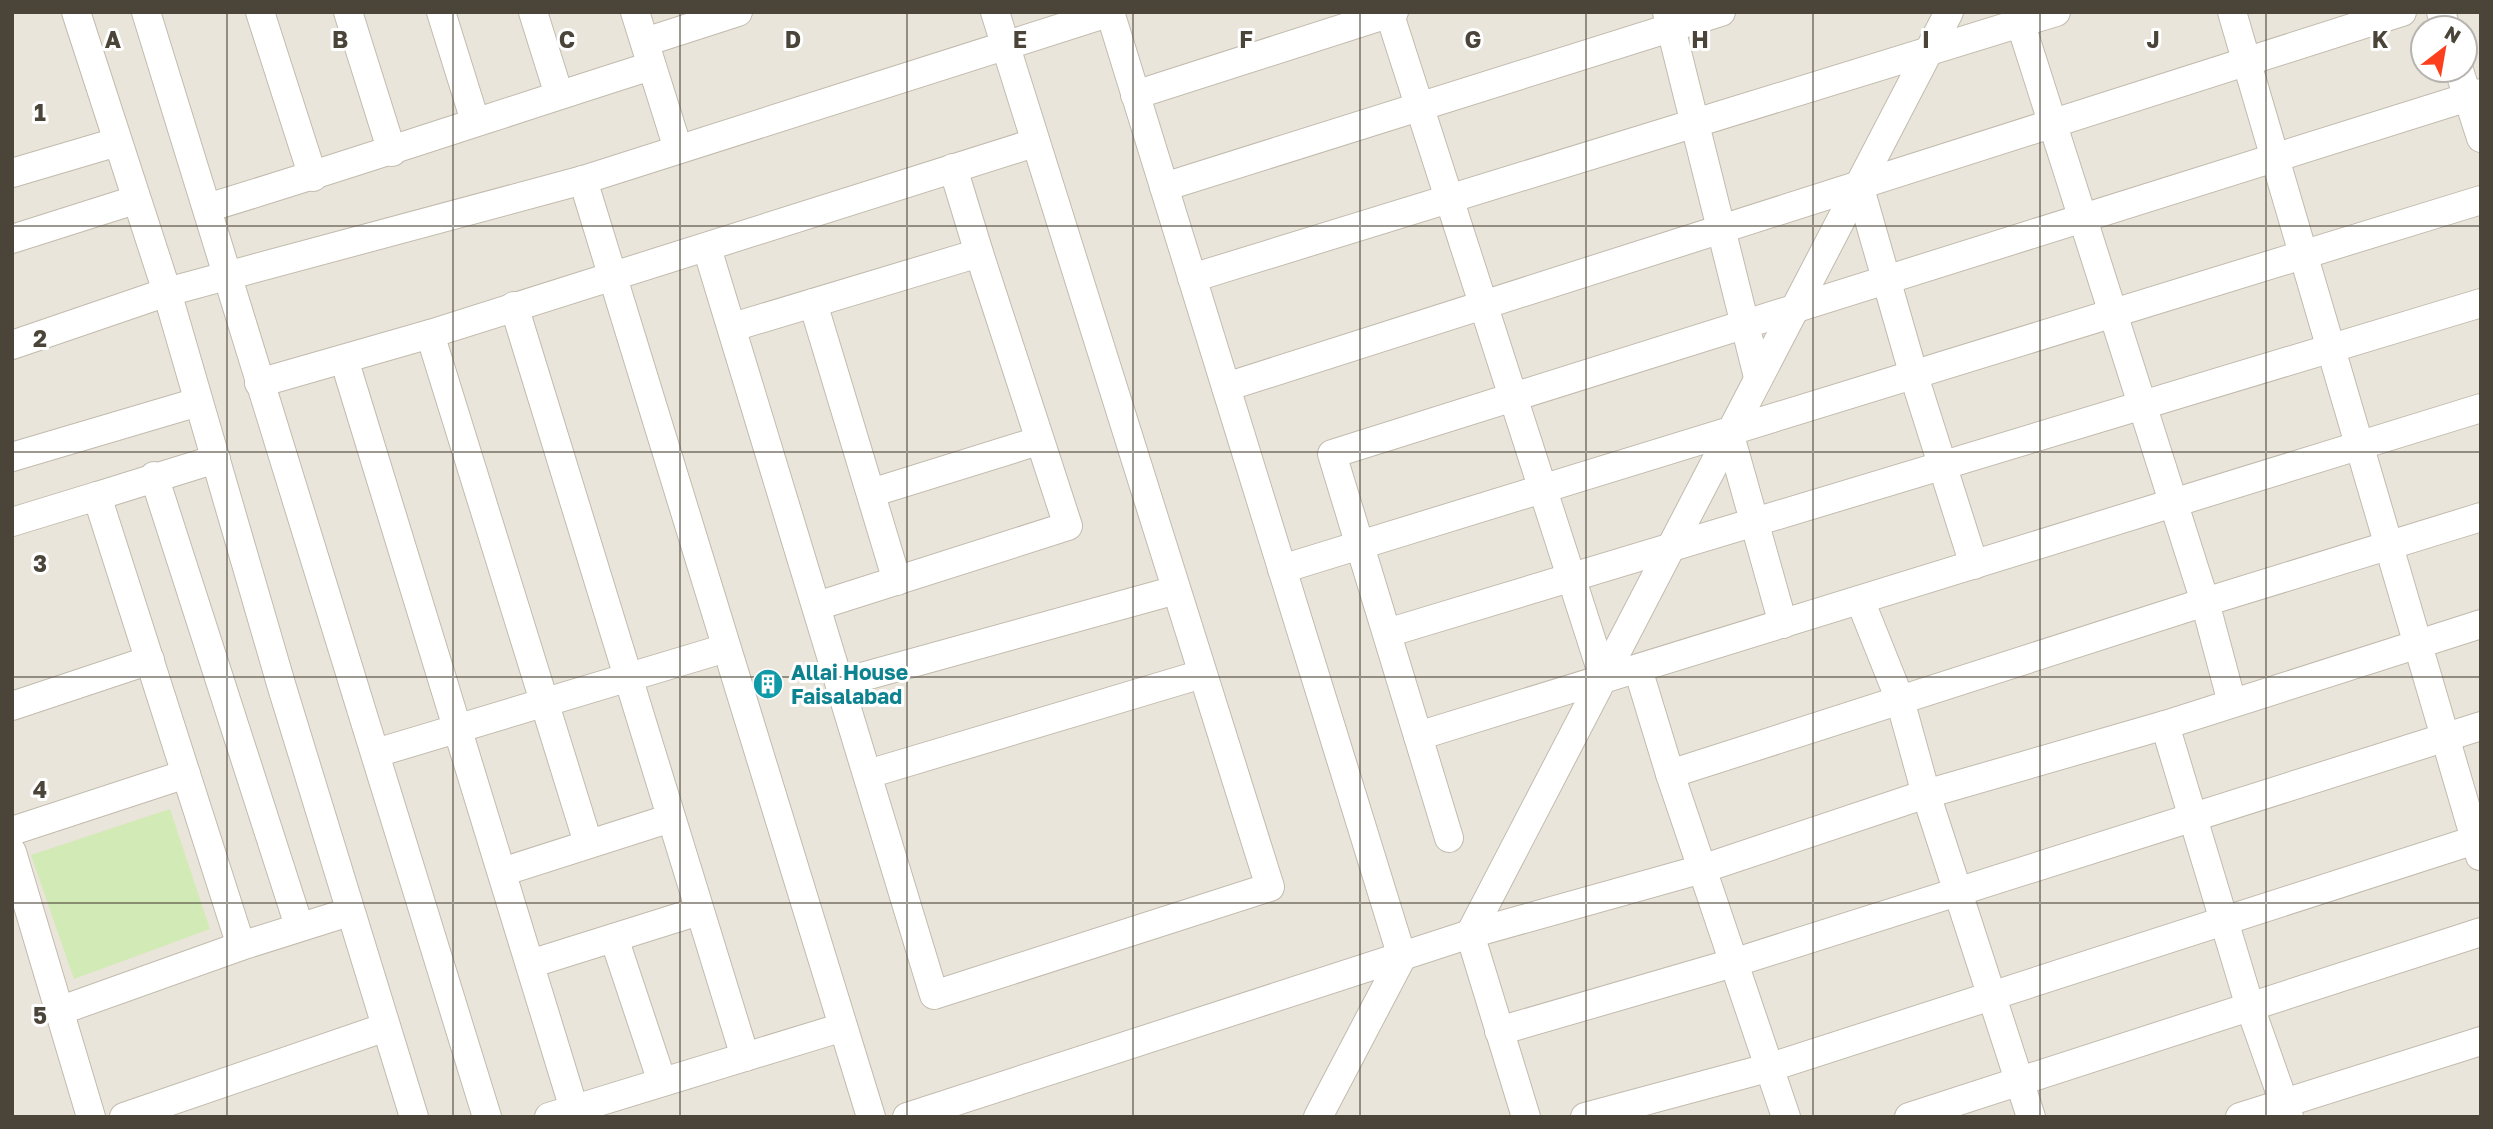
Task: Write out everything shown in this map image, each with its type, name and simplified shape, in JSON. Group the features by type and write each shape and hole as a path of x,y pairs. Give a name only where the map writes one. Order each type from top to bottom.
{"street":[{"path":"76,12 167,292 349,912 414,1117"},
{"path":"146,12 487,1117"},
{"path":"260,12 313,177"},
{"path":"348,12 392,152"},
{"path":"441,12 475,121"},
{"path":"533,12 559,95"},
{"path":"635,12 678,149"},
{"path":"207,208 392,152 475,121 559,95 738,12"},
{"path":"707,248 934,995 1270,887 995,12"},
{"path":"12,345 167,292 583,180 1110,12 1402,957 1320,1113 1295,1117"},
{"path":"1164,187 1420,107 1669,20 1721,12"},
{"path":"1526,1117 1470,934 1949,12"},
{"path":"1192,278 1929,51 2019,18 2056,12"},
{"path":"1585,1117 1771,1067 2225,920 2479,845 2232,12"},
{"path":"1226,387 2402,12"},
{"path":"1135,95 1391,13 1602,678"},
{"path":"2019,18 2205,602 2232,703"},
{"path":"1669,20 1758,377"},
{"path":"1449,838 1332,454 2474,95 2481,138"},
{"path":"12,173 117,142"},
{"path":"259,383 430,334 1034,143"},
{"path":"817,606 1068,526 1038,441 953,168"},
{"path":"583,180 871,1117"},
{"path":"1859,185 1914,376 1974,565"},
{"path":"12,239 135,200"},
{"path":"1282,569 2304,257 2481,200"},
{"path":"733,327 979,253"},
{"path":"813,303 897,581"},
{"path":"1387,633 2481,303"},
{"path":"514,306 745,1057"},
{"path":"430,334 588,843"},
{"path":"344,359 530,964 561,1113 843,1027"},
{"path":"12,457 198,402"},
{"path":"1418,736 2481,408"},
{"path":"1729,432 1783,624"},
{"path":"871,493 1038,441"},
{"path":"12,522 216,459"},
{"path":"154,476 299,926"},
{"path":"97,496 241,946"},
{"path":"1670,774 2205,602 2481,517"},
{"path":"840,683 1176,590"},
{"path":"1860,600 1900,700 1926,794 2022,1080 2031,1117"},
{"path":"907,1117 1470,934 1702,869 1926,794 2165,725 2481,624"},
{"path":"376,752 726,648"},
{"path":"12,706 150,660"},
{"path":"1638,669 1670,774 1786,1117"},
{"path":"867,774 1202,674"},
{"path":"2165,725 2250,1007 2287,1110"},
{"path":"1499,1031 1733,963 2481,726"},
{"path":"12,831 186,774"},
{"path":"502,872 671,818"},
{"path":"12,852 91,1117"},
{"path":"530,964 699,911"},
{"path":"59,1011 299,926 349,912"},
{"path":"1909,1117 2481,932"},
{"path":"614,938 662,1082"},
{"path":"124,1117 386,1027"},
{"path":"2240,1117 2287,1110 2481,1041"}],"shaded area":[{"path":"12,12 2481,12 2481,1117 12,1117"}],"green space":[{"path":"170,809 210,929 74,979 31,855"}],"place":[{"name":"Allai House Faisalabad","path":"768,684"}]}
